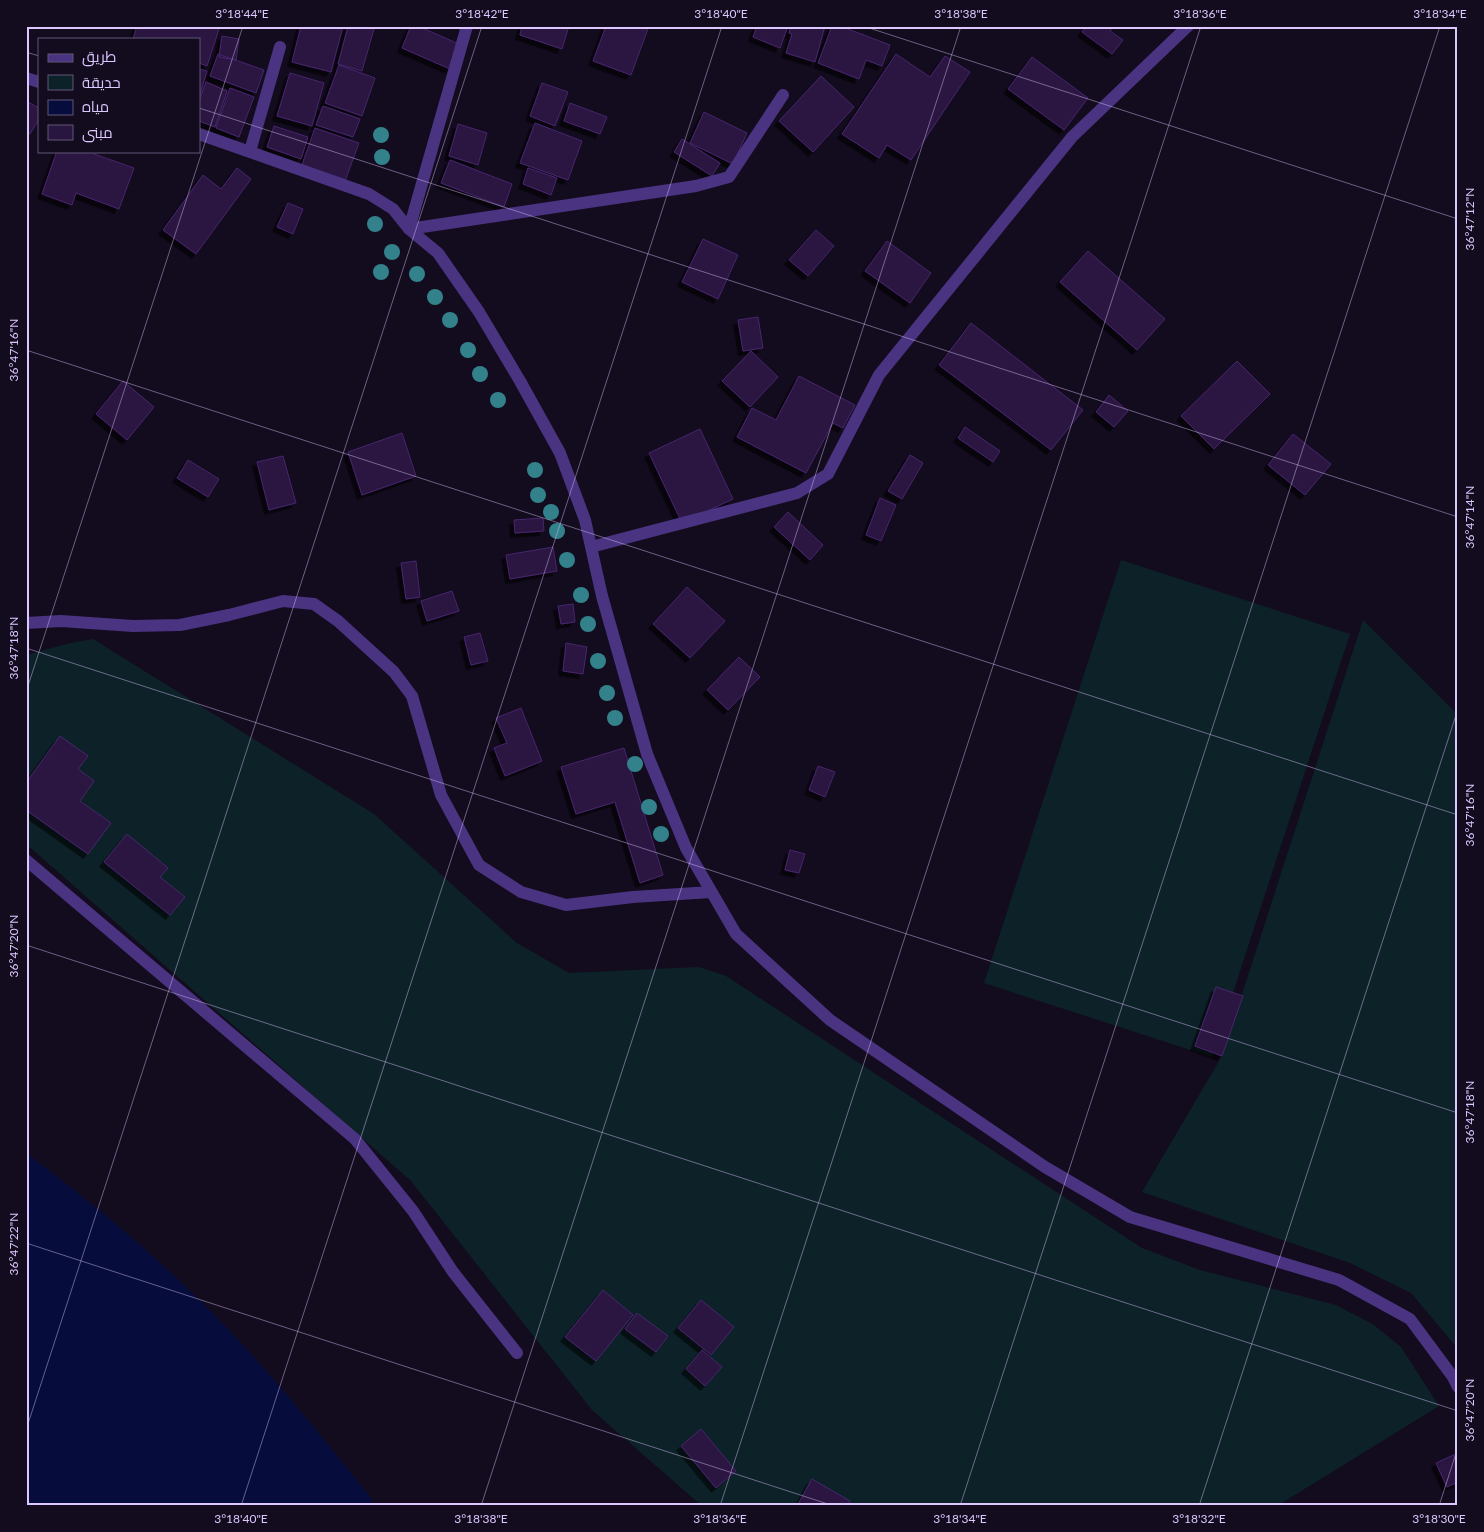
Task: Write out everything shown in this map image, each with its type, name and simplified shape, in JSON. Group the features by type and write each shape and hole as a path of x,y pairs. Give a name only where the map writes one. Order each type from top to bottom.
{"street":[{"path":"409,229 467,26"},
{"path":"591,547 797,493 828,474 879,375 1072,137 1188,26"},
{"path":"250,151 280,47"},
{"path":"26,78 38,82"},
{"path":"409,229 696,186 729,177 783,95"},
{"path":"200,134 369,194 393,209 409,229 438,253 479,312 560,452 586,520 602,596 647,754 686,848 736,934 830,1020 1045,1167 1130,1217 1339,1280 1410,1319 1453,1377 1458,1387"},
{"path":"26,623 61,621 133,626 180,625 229,616 283,601 314,604 338,621 394,672 412,696 441,795 479,865 521,892 566,905 633,897 711,892"},
{"path":"26,860 355,1139 413,1211 453,1272 517,1353"}],"green space":[{"path":"1121,560 1350,634 1212,1057 984,983"},
{"path":"1363,620 1458,715 1458,1349 1411,1293 1350,1263 1142,1192 1222,1056"},
{"path":"93,639 374,814 517,943 569,973 699,967 726,976 1142,1248 1200,1270 1336,1305 1374,1325 1401,1347 1439,1406 1277,1506 702,1506 592,1410 411,1181 26,844 26,655"}],"water":[{"path":"26,1153 130,1236 203,1303 245,1347 282,1390 371,1498 375,1506 26,1506"}],"building":[{"path":"137,26 220,26 207,66 200,63 200,38 133,38"},
{"path":"301,26 343,26 331,72 292,62"},
{"path":"348,26 365,26 374,29 362,71 338,64"},
{"path":"411,26 418,26 461,45 450,69 402,48"},
{"path":"522,26 569,26 562,49 520,35"},
{"path":"606,26 649,26 631,75 593,61"},
{"path":"757,26 788,26 780,48 753,37"},
{"path":"791,26 825,26 815,62 786,53 792,34 789,33"},
{"path":"832,26 840,26 890,45 882,66 866,60 859,79 818,63"},
{"path":"1086,26 1114,26 1110,31 1123,40 1112,54 1082,32"},
{"path":"222,36 239,39 236,60 219,57"},
{"path":"218,54 264,70 256,93 210,76"},
{"path":"896,54 930,77 945,56 970,72 911,160 887,145 879,158 842,134"},
{"path":"1032,57 1088,98 1064,130 1008,89"},
{"path":"339,65 375,78 362,116 325,103"},
{"path":"200,69 207,71 200,95"},
{"path":"290,73 324,83 312,126 277,116"},
{"path":"821,76 854,107 813,152 779,121"},
{"path":"206,82 227,91 215,127 200,121 200,98"},
{"path":"542,83 568,92 555,126 530,116"},
{"path":"230,88 254,97 239,137 216,128"},
{"path":"26,101 38,107 38,121 30,134 26,132"},
{"path":"570,103 607,117 600,134 564,121"},
{"path":"323,106 360,119 353,137 316,125"},
{"path":"704,112 747,133 733,164 690,143"},
{"path":"535,123 582,141 568,180 520,163"},
{"path":"458,124 487,133 478,165 449,156"},
{"path":"274,126 308,137 301,159 267,147"},
{"path":"315,128 359,143 345,181 302,165"},
{"path":"682,139 720,163 712,176 674,152"},
{"path":"57,152 95,152 94,154 134,168 119,209 76,193 72,205 42,194"},
{"path":"450,160 512,184 504,207 441,183"},
{"path":"237,168 251,179 196,254 163,230 203,175 221,189"},
{"path":"528,168 557,178 551,195 523,184"},
{"path":"288,203 303,209 293,234 277,227"},
{"path":"816,230 834,246 808,276 789,260"},
{"path":"703,239 738,255 718,299 682,282"},
{"path":"887,241 931,273 910,303 865,271"},
{"path":"1088,251 1165,319 1137,350 1060,282"},
{"path":"758,317 763,348 743,351 738,320"},
{"path":"971,323 1083,410 1051,450 939,365"},
{"path":"751,351 778,377 750,407 722,381"},
{"path":"1237,361 1270,394 1214,449 1181,416"},
{"path":"799,376 855,405 843,428 833,423 806,473 737,437 752,408 776,420"},
{"path":"123,381 154,407 127,440 96,414"},
{"path":"1109,395 1128,411 1114,427 1096,412"},
{"path":"965,427 1000,451 993,462 958,438"},
{"path":"700,429 733,499 682,523 649,453"},
{"path":"402,433 416,476 362,495 348,452"},
{"path":"1293,434 1331,464 1305,495 1268,465"},
{"path":"910,455 923,463 902,499 888,491"},
{"path":"283,456 296,503 269,510 257,462"},
{"path":"188,460 219,479 208,497 177,478"},
{"path":"880,498 896,505 881,541 866,535"},
{"path":"788,512 823,545 810,560 774,527"},
{"path":"543,518 544,531 515,533 514,520"},
{"path":"553,547 557,571 510,579 506,555"},
{"path":"416,561 420,597 406,599 401,563"},
{"path":"687,587 725,621 690,658 653,624"},
{"path":"452,591 459,611 427,621 421,601"},
{"path":"573,604 575,622 561,624 558,606"},
{"path":"480,633 488,661 471,665 464,637"},
{"path":"566,643 587,647 583,674 563,671"},
{"path":"739,657 760,677 728,710 707,690"},
{"path":"521,708 542,761 505,776 494,748 507,743 496,718"},
{"path":"60,736 88,756 78,769 94,781 80,801 111,823 88,854 26,810 26,783"},
{"path":"624,748 663,875 640,883 615,802 576,814 561,767"},
{"path":"818,766 835,772 825,797 809,790"},
{"path":"127,834 168,868 160,877 185,897 170,915 104,862"},
{"path":"790,850 805,854 799,873 785,870"},
{"path":"1216,987 1243,996 1222,1056 1195,1046"},
{"path":"603,1290 633,1315 596,1361 565,1337"},
{"path":"701,1300 734,1327 711,1355 678,1328"},
{"path":"637,1313 668,1336 656,1352 625,1329"},
{"path":"702,1350 722,1367 705,1386 686,1369"},
{"path":"701,1429 736,1471 716,1488 681,1446"},
{"path":"1458,1453 1458,1482 1447,1487 1436,1463"},
{"path":"812,1479 850,1501 848,1506 797,1506"}]}
